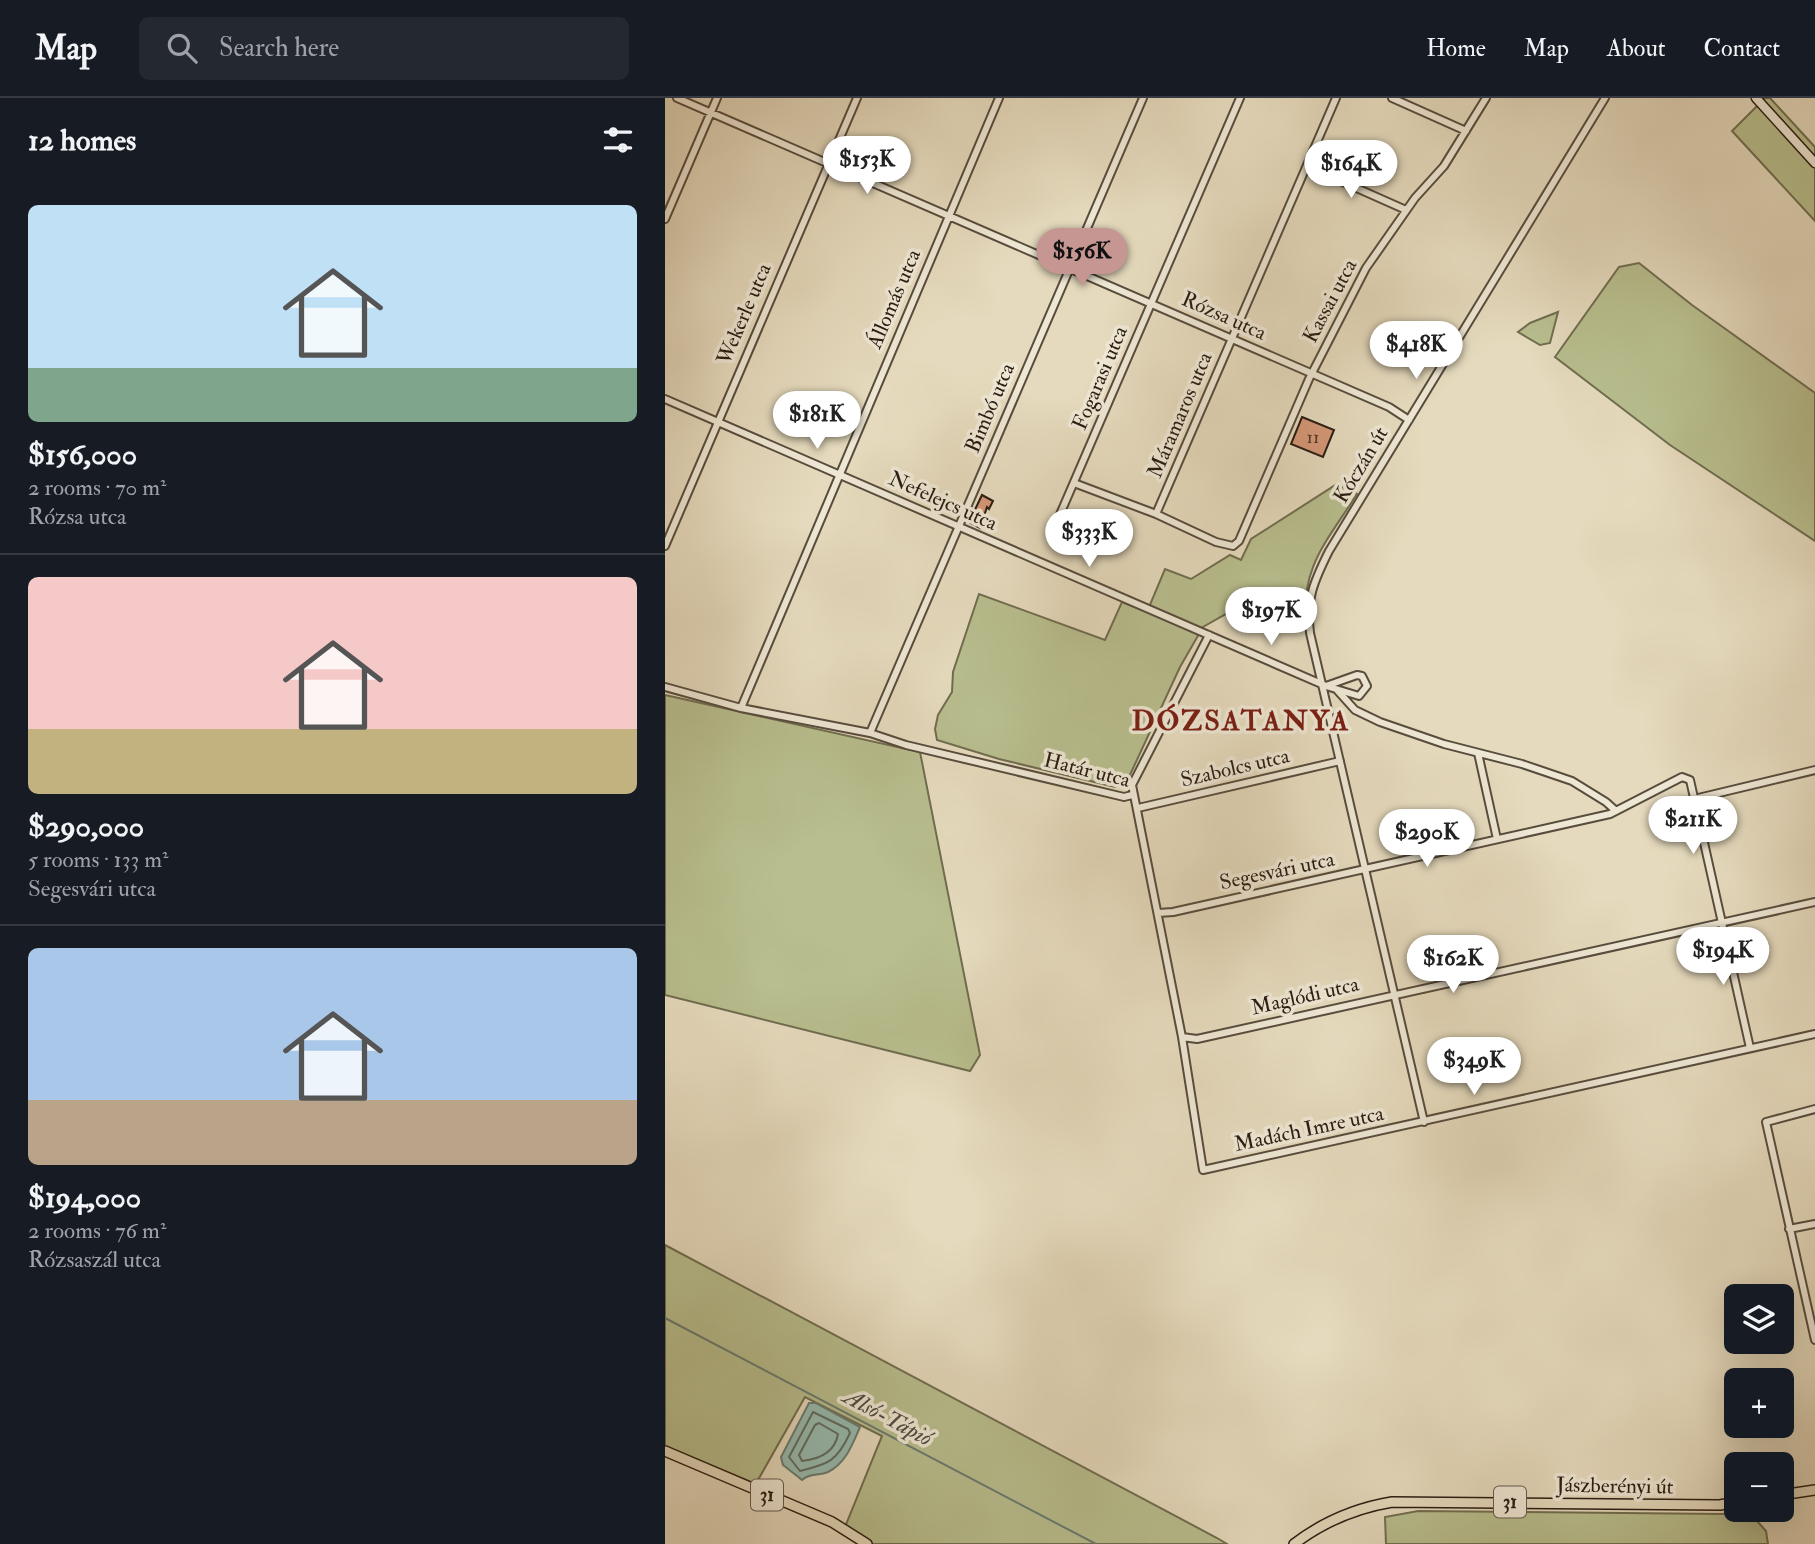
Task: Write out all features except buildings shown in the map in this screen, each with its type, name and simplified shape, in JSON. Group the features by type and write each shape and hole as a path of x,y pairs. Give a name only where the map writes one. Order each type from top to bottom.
{"main road":[{"path":"1756,98 1815,163"},
{"name":"31","path":"665,1451 832,1522 867,1544"},
{"path":"1794,1493 1815,1490"},
{"name":"Jászberényi út","path":"1294,1544 1307,1534 1350,1512 1392,1502 1724,1504"}],"street":[{"name":"Rózsa utca","path":"677,98 1389,407 1409,420"},
{"path":"665,219 717,98"},
{"name":"Wekerle utca","path":"665,545 857,98"},
{"name":"Állomás utca","path":"741,708 999,98"},
{"name":"Bimbó utca","path":"870,733 1143,98"},
{"name":"Fogarasi utca","path":"1058,519 1240,98"},
{"name":"Máramaros utca","path":"1156,514 1336,98"},
{"path":"1392,98 1466,131"},
{"name":"Kassai utca","path":"1156,514 1226,546 1239,541 1312,374 1366,268 1406,210 1444,166 1486,98"},
{"name":"Kóczán út","path":"1424,1122 1392,994 1309,624 1308,605 1313,584 1329,551 1605,98"},
{"path":"1307,166 1406,210"},
{"name":"Nefelejcs utca","path":"665,399 1334,689"},
{"path":"1074,484 1156,514"},
{"path":"1132,795 1132,785 1209,635"},
{"path":"1324,685 1357,675 1362,676 1367,686 1359,696 1334,689"},
{"name":"Határ utca","path":"665,687 741,708 870,733 906,745 1059,782 1124,797 1132,795 1138,808 1182,1037 1203,1170"},
{"path":"1334,689 1355,710 1380,722 1572,781 1616,811"},
{"path":"1478,753 1497,839"},
{"name":"Szabolcs utca","path":"1138,808 1340,761"},
{"path":"1750,1048 1694,799 1815,770"},
{"name":"Segesvári utca","path":"1158,913 1366,870 1616,811 1682,777 1690,780 1694,799"},
{"name":"Maglódi utca","path":"1182,1037 1197,1038 1815,902"},
{"name":"Madách Imre utca","path":"1203,1170 1815,1034"},
{"path":"1815,1109 1766,1122 1815,1338"},
{"path":"1789,1230 1815,1224"}],"green space":[{"path":"1765,98 1770,98 1815,147 1815,221 1732,131"},
{"path":"1639,263 1692,305 1815,393 1815,541 1670,445 1555,357 1619,267"},
{"path":"1558,312 1550,343 1540,345 1518,332 1530,323"},
{"path":"1337,484 1357,494 1326,542 1311,572 1305,607 1306,628 1249,601 1203,627 1180,667 1129,777 1115,787 999,759 937,740 935,729 938,715 952,692 953,672 979,594 1105,640 1122,602 1147,612 1165,569 1191,579 1230,555 1241,560 1251,539"},
{"path":"665,695 920,752 980,1055 970,1071 665,995"},
{"path":"665,1245 1227,1544 870,1544 845,1527 882,1436 805,1397 754,1487 665,1447"},
{"path":"1418,1511 1724,1514 1724,1522 1758,1522 1766,1531 1768,1544 1386,1544 1385,1517"}],"water":[{"path":"809,1403 816,1403 860,1427 848,1453 839,1464 828,1472 802,1480 783,1465 781,1457"}],"waterway":[{"name":"Alsó-Tápió","path":"665,1318 1096,1544"}],"district":[{"name":"DÓZSATANYA","path":"1241,721"}]}
